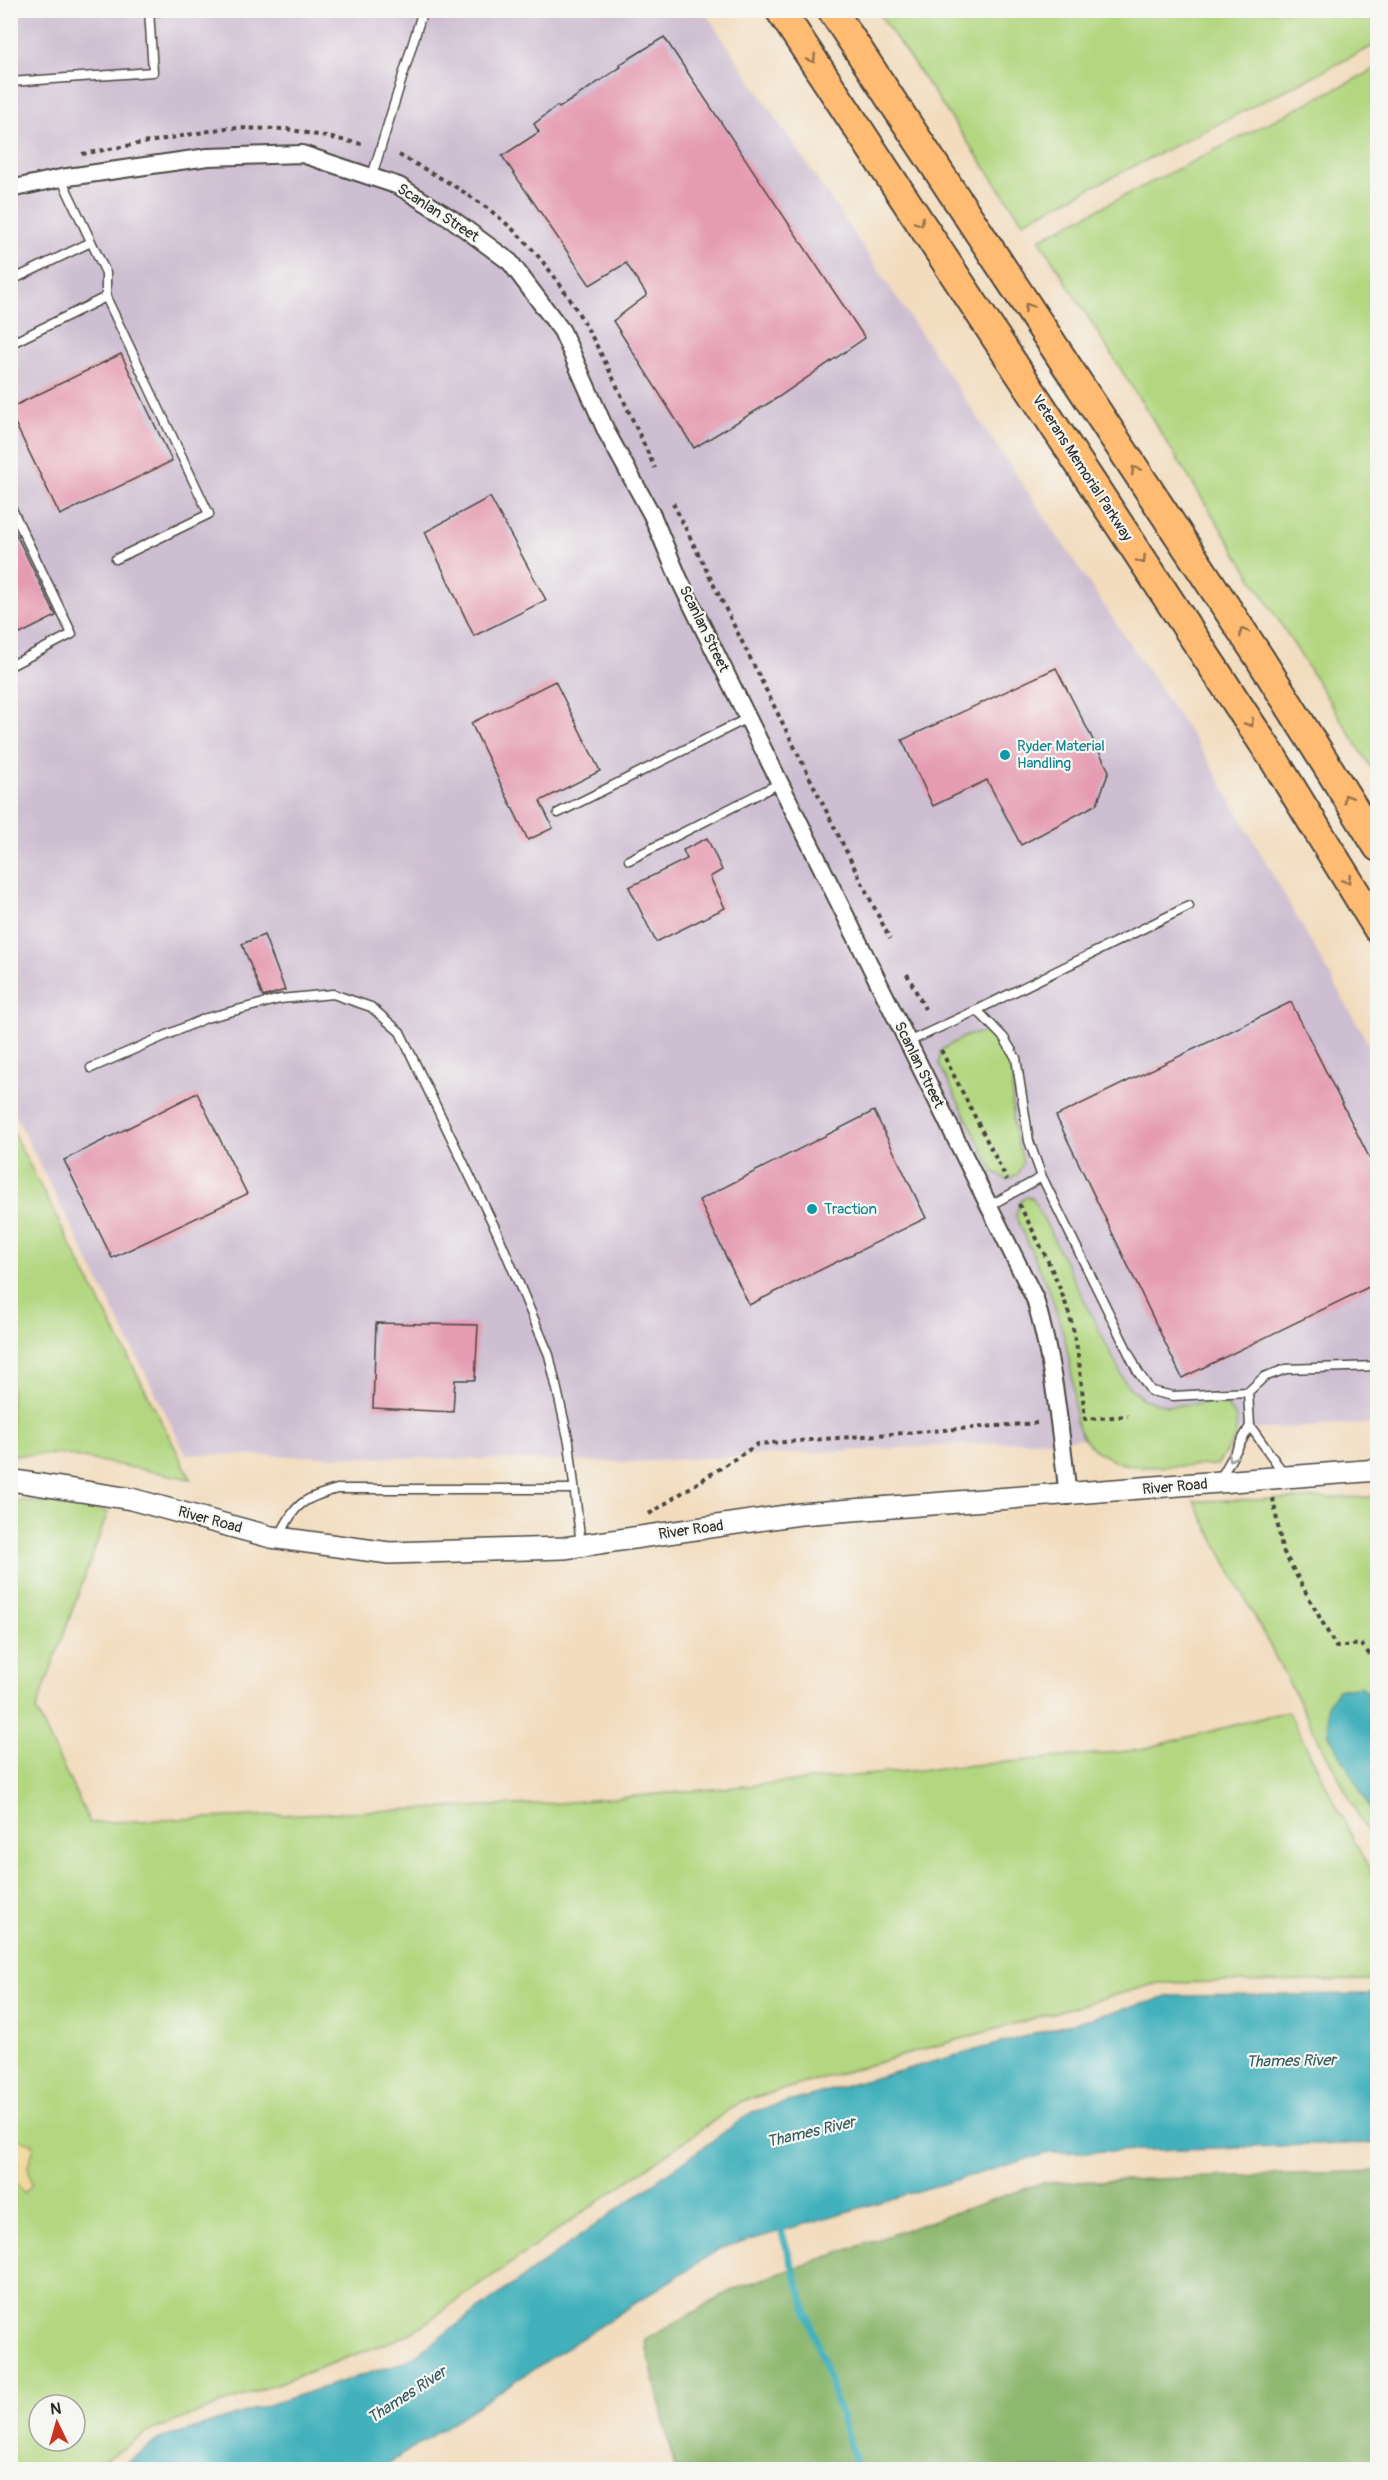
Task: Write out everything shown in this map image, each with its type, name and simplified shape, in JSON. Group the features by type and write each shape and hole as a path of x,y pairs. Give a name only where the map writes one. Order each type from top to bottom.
{"highway":[{"name":"Veterans Memorial Parkway","path":"780,10 1266,748 1377,930"},
{"path":"832,10 1259,657 1377,847"}],"street":[{"name":"Scanlan Street","path":"10,189 62,178 208,157 302,154 399,186 444,213 510,262 562,331 607,433 652,515 679,579 1035,1299 1048,1346 1068,1496"},
{"name":"River Road","path":"10,1480 131,1499 279,1538 389,1553 582,1545 800,1514 1068,1496 1377,1470"}],"lane":[{"path":"10,81 153,72 149,11 167,10"},
{"path":"372,176 422,11"},
{"path":"62,178 106,273 106,297 209,514 116,559"},
{"path":"10,281 91,242"},
{"path":"10,344 106,297"},
{"path":"10,505 72,634 10,666"},
{"path":"558,813 748,718"},
{"path":"629,860 780,783"},
{"path":"908,1042 1189,906"},
{"path":"91,1068 206,1018 280,999 333,994 371,1006 400,1032 497,1232 549,1355 569,1442 582,1545"},
{"path":"977,1010 1004,1038 1016,1058 1029,1141 1042,1177 1138,1372 1151,1391 1173,1396 1248,1392 1264,1377 1286,1369 1377,1366"},
{"path":"989,1206 1042,1177"},
{"path":"1248,1392 1250,1426 1279,1479"},
{"path":"1217,1484 1250,1426"},
{"path":"279,1538 291,1512 308,1497 337,1489 574,1489"}],"path":[{"path":"673,503 890,939"},
{"path":"907,974 925,1009"},
{"path":"941,1050 1007,1180"},
{"path":"1019,1203 1047,1259 1067,1307 1079,1361 1085,1419 1128,1416"},
{"path":"646,1516 758,1444 1037,1423"},
{"path":"1279,1479 1282,1549 1336,1647 1360,1644 1377,1665"}],"shaded area":[{"path":"11,11 704,11 1208,760 1377,1059 1377,1423 632,1462 186,1454 11,1107"}],"green space":[{"path":"877,11 1377,11 1377,44 1023,222"},
{"path":"1377,68 1377,777 1039,239"},
{"path":"984,1032 997,1042 1005,1053 1012,1074 1014,1126 1023,1163 1018,1174 1007,1180 994,1172 939,1064 941,1050 966,1036"},
{"path":"10,1129 191,1479 62,1454 11,1455"},
{"path":"1026,1197 1033,1198 1126,1384 1143,1399 1168,1406 1215,1402 1227,1406 1236,1418 1236,1437 1217,1465 1141,1467 1116,1462 1096,1451 1082,1436 1075,1419 1073,1381 1066,1343 1051,1294 1016,1217 1019,1203"},
{"path":"1377,1497 1377,1851 1194,1501"},
{"path":"11,1500 86,1507 108,1512 36,1710 90,1823 560,1803 1139,1750 1288,1711 1377,1885 1377,1980 1158,1983 742,2101 408,2335 150,2431 91,2469 11,2469"},
{"path":"1377,2171 1377,2469 675,2469 645,2340 734,2289 1041,2183"}],"sand":[{"path":"11,2130 16,2139 31,2143 34,2147 28,2166 32,2184 24,2193 15,2183 18,2161 11,2152"}],"water":[{"path":"1361,1686 1377,1702 1377,1821 1329,1734 1327,1705 1338,1690"},
{"name":"Thames River","path":"1377,1994 1377,2143 1049,2153 719,2249 380,2469 118,2469 160,2439 407,2361 752,2112 1171,1996"}],"building":[{"path":"664,37 865,338 777,398 694,448 613,321 647,295 626,263 590,285 502,156 539,132 534,124 557,106 559,108 621,67 619,65"},
{"path":"121,354 172,461 60,515 10,413 10,408"},
{"path":"490,497 546,600 474,636 425,532"},
{"path":"10,522 56,616 10,639"},
{"name":"Ryder Material Handling","path":"1056,668 1109,771 1097,804 1021,845 987,780 933,806 902,740"},
{"path":"555,681 600,771 540,801 553,828 528,840 471,723"},
{"path":"707,838 722,870 710,877 725,908 656,942 629,887 687,859 683,850"},
{"path":"264,935 285,990 263,997 242,944"},
{"path":"1291,1002 1377,1173 1377,1283 1182,1378 1056,1116"},
{"path":"197,1093 247,1194 112,1258 64,1160"},
{"name":"Traction","path":"874,1111 926,1218 749,1305 699,1200"},
{"path":"376,1323 478,1325 475,1380 455,1380 453,1412 373,1408"}],"waterway":[{"path":"779,2224 858,2470"}],"place":[{"name":"Ryder Material Handling","path":"1005,755"},
{"name":"Traction","path":"812,1209"}]}
